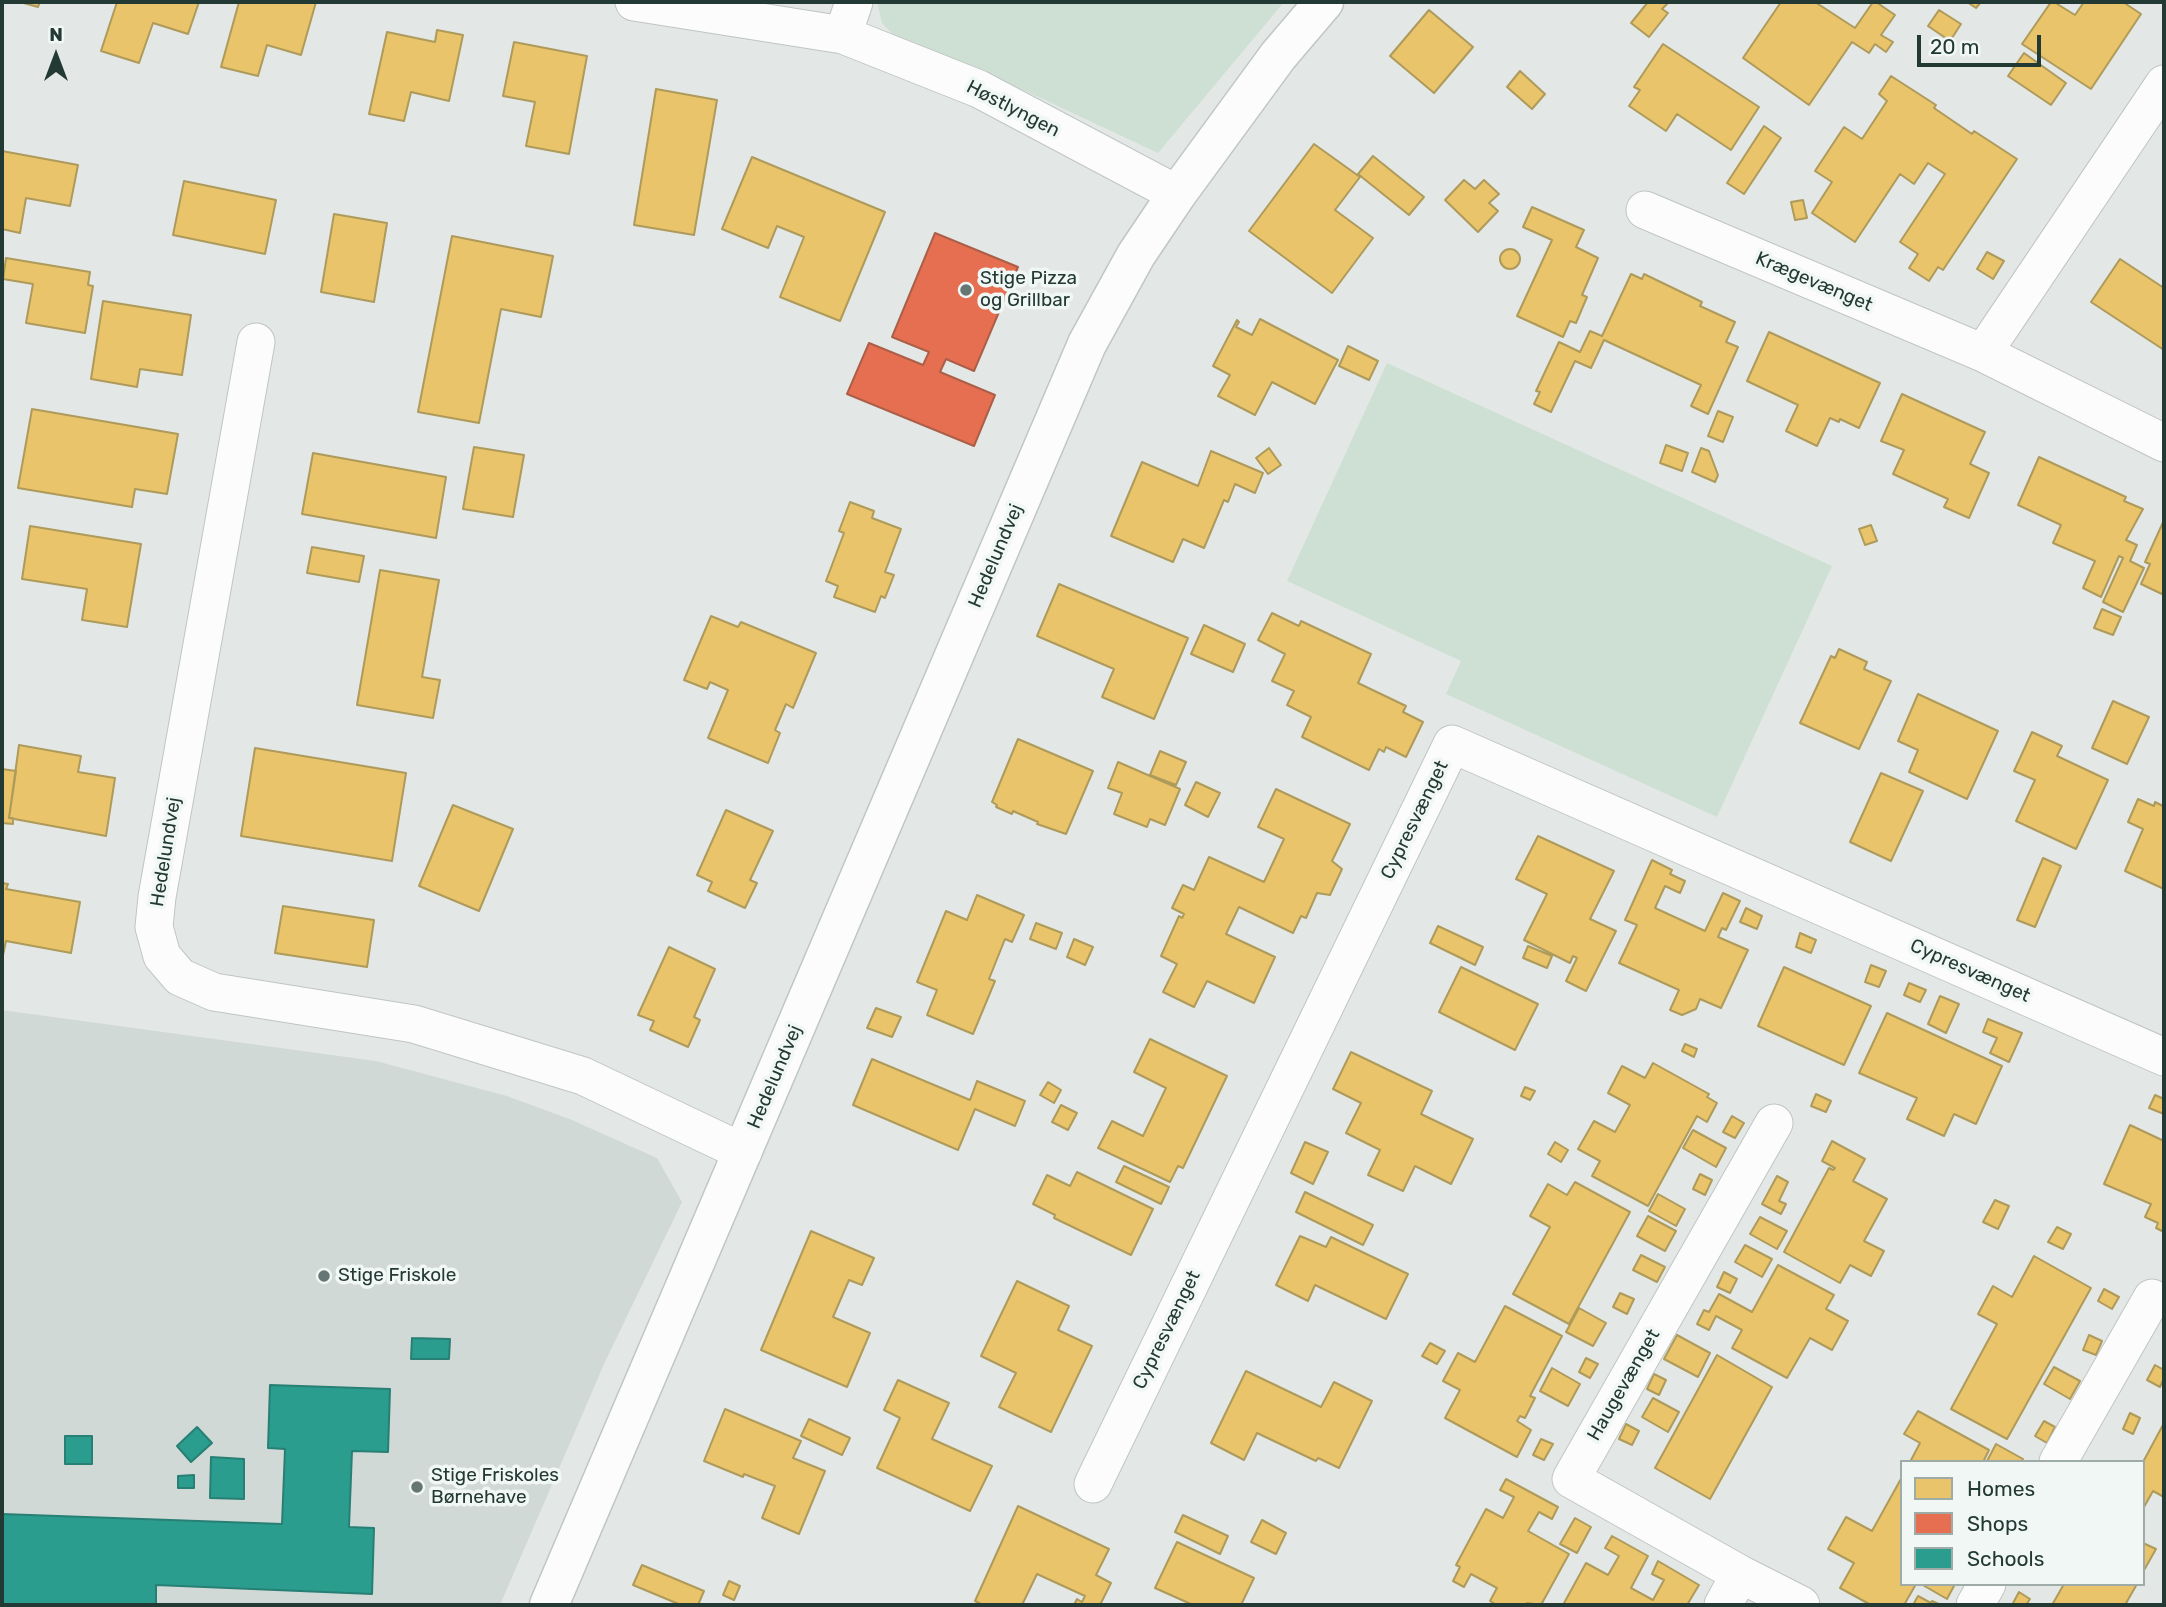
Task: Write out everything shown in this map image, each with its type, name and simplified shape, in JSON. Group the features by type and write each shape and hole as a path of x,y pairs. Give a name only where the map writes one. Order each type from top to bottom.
{"street":[{"name":"Høstlyngen","path":"634,2 849,18 1177,194"},
{"name":"Hedelundvej","path":"549,1605 1087,344 1136,255 1177,194 1278,56 1324,2"},
{"path":"1983,354 2164,84"},
{"name":"Krægevænget","path":"1645,210 1983,354 2164,443"},
{"name":"Hedelundvej","path":"256,342 157,897 155,927 162,956 180,977 214,992 414,1024 583,1076 743,1152"},
{"name":"Cypresvænget","path":"1093,1484 1452,744 2164,1057"},
{"name":"Haugevænget","path":"1773,1123 1571,1479 1732,1590 1801,1605"},
{"path":"2059,1460 2152,1298"},
{"path":"1975,1605 1986,1586"}],"shaded area":[{"name":"Stige Friskole","path":"2,1010 376,1061 507,1096 572,1120 657,1158 682,1202 605,1362 500,1605 2,1605"}],"green space":[{"path":"877,2 1284,2 1158,153 1017,87 895,37 882,23"},
{"path":"1387,363 1832,566 1717,817 1446,694 1461,661 1287,581"}],"building: Homes":[{"path":"20,2 40,2 38,7"},
{"path":"117,2 199,2 188,34 153,23 139,63 101,51"},
{"path":"239,2 316,2 301,55 267,45 258,76 221,67"},
{"path":"1648,2 1669,2 1662,9 1668,13 1649,37 1631,23"},
{"path":"1781,2 1815,2 1855,28 1873,2 1876,2 1895,15 1881,35 1893,42 1886,52 1875,44 1869,53 1852,42 1809,105 1743,58"},
{"path":"1967,2 1981,2 1976,8"},
{"path":"2051,2 2075,15 2084,2 2123,2 2141,14 2091,89 2022,44"},
{"path":"1429,10 1473,47 1434,93 1390,56"},
{"path":"1939,10 1961,24 1950,41 1928,26"},
{"path":"437,30 463,35 449,101 411,92 404,121 369,114 387,32 435,42"},
{"path":"514,42 587,56 569,154 526,146 535,102 503,96"},
{"path":"1663,44 1759,107 1731,150 1677,114 1666,131 1629,106 1640,90 1634,87"},
{"path":"2024,53 2066,83 2051,105 2008,76"},
{"path":"1520,71 1545,94 1532,109 1507,87"},
{"path":"1891,76 1936,105 1934,108 1972,134 1974,131 2017,159 1943,270 1938,267 1929,281 1909,268 1918,254 1900,242 1945,174 1928,163 1914,184 1900,174 1855,242 1812,213 1832,182 1815,171 1844,127 1862,139 1887,101 1879,94"},
{"path":"656,89 717,100 694,235 634,225"},
{"path":"1764,126 1781,138 1744,194 1727,183"},
{"path":"1314,144 1360,177 1335,210 1373,238 1332,293 1249,231"},
{"path":"2,151 78,165 70,206 26,198 20,233 2,229"},
{"path":"1373,156 1424,197 1409,215 1358,174"},
{"path":"752,157 885,212 840,321 780,297 804,237 777,226 768,248 722,229"},
{"path":"1464,180 1475,189 1484,180 1499,194 1489,203 1498,211 1478,232 1445,200"},
{"path":"184,181 276,200 265,254 173,235"},
{"path":"1803,200 1807,218 1795,220 1791,202"},
{"path":"1532,207 1584,230 1576,247 1598,258 1582,295 1587,297 1576,323 1570,321 1563,337 1517,316 1552,240 1523,227"},
{"path":"334,214 387,223 374,302 321,292"},
{"path":"452,236 553,256 541,317 501,309 479,423 418,412"},
{"path":"1510,249 1517,252 1520,259 1517,266 1510,269 1503,266 1500,259 1503,252"},
{"path":"1987,252 2004,261 1993,279 1977,269"},
{"path":"6,258 90,272 88,285 93,286 85,333 26,323 33,284 3,279"},
{"path":"2120,259 2164,288 2164,350 2091,302"},
{"path":"1631,274 1642,279 1644,274 1702,302 1700,306 1735,322 1726,342 1738,347 1708,414 1691,406 1701,385 1604,340 1591,368 1575,361 1551,412 1534,404 1540,392 1536,391 1559,342 1580,352 1590,331 1602,336"},
{"path":"103,301 191,315 182,375 140,369 137,387 91,379"},
{"path":"1260,319 1338,360 1315,404 1272,382 1255,415 1218,396 1230,375 1213,366 1237,320 1239,322 1236,327 1252,335"},
{"path":"1769,332 1880,383 1859,428 1840,419 1839,422 1830,418 1817,446 1786,431 1798,405 1747,381"},
{"path":"1348,346 1378,361 1369,380 1339,366"},
{"path":"1902,394 1985,432 1970,464 1989,473 1969,518 1944,507 1948,499 1893,474 1904,450 1881,441"},
{"path":"32,409 178,434 167,494 135,489 132,507 18,488"},
{"path":"1718,411 1733,417 1723,442 1708,436"},
{"path":"1666,445 1688,453 1682,471 1660,463"},
{"path":"474,447 524,455 513,517 463,509"},
{"path":"1269,448 1281,465 1268,474 1256,458"},
{"path":"1701,448 1709,451 1718,475 1715,482 1692,472"},
{"path":"1211,451 1263,473 1255,493 1235,484 1228,502 1224,500 1204,548 1183,539 1173,562 1111,536 1142,462 1198,486"},
{"path":"313,453 446,477 436,538 302,514"},
{"path":"2039,457 2126,497 2124,501 2143,509 2126,540 2137,545 2130,561 2144,568 2123,612 2103,602 2123,558 2119,556 2101,597 2083,588 2095,561 2053,543 2061,525 2018,505"},
{"path":"850,502 874,511 872,518 901,529 885,572 894,575 885,598 881,596 875,612 834,597 838,586 826,581 844,533 839,531"},
{"path":"2164,520 2164,595 2141,584 2150,564 2145,562"},
{"path":"1871,525 1877,541 1865,545 1859,529"},
{"path":"30,526 141,544 127,627 82,620 87,589 22,579"},
{"path":"312,547 364,556 359,582 307,573"},
{"path":"380,570 439,580 422,677 440,680 433,718 357,705"},
{"path":"1059,584 1188,638 1154,719 1102,697 1114,669 1037,636"},
{"path":"2102,609 2121,617 2113,635 2094,628"},
{"path":"1272,613 1299,626 1301,621 1371,654 1358,683 1406,706 1403,712 1423,722 1406,757 1386,747 1384,752 1379,749 1369,770 1302,737 1311,717 1287,705 1294,691 1272,681 1285,654 1258,640"},
{"path":"711,616 738,627 741,622 816,653 793,708 786,704 775,730 780,733 768,763 708,738 728,690 710,682 707,689 684,680"},
{"path":"1204,625 1245,644 1233,672 1191,654"},
{"path":"1839,649 1867,662 1864,669 1891,681 1859,749 1800,723 1831,656 1835,658"},
{"path":"1918,694 1998,731 1967,799 1909,772 1918,750 1898,741"},
{"path":"2113,701 2149,717 2127,764 2092,748"},
{"path":"2032,732 2062,746 2057,756 2108,780 2076,849 2016,821 2035,780 2014,771"},
{"path":"1018,739 1093,771 1066,834 1037,824 1038,822 1013,811 1012,814 996,807 992,802"},
{"path":"19,745 81,756 78,772 115,778 106,836 9,818"},
{"path":"255,748 406,773 392,861 241,836"},
{"path":"1160,751 1186,762 1176,785 1150,775"},
{"path":"1118,762 1180,789 1165,825 1150,819 1147,827 1114,814 1122,793 1108,788"},
{"path":"2,769 16,771 9,818 13,818 13,824 2,823"},
{"path":"1881,773 1923,791 1891,861 1850,842"},
{"path":"1196,782 1220,793 1208,817 1185,805"},
{"path":"1276,789 1350,824 1332,861 1342,869 1330,895 1317,893 1306,918 1301,916 1293,933 1239,907 1226,934 1275,957 1254,1003 1207,981 1194,1007 1163,992 1177,964 1161,956 1179,916 1182,918 1184,914 1172,908 1183,885 1194,890 1209,857 1264,882 1284,839 1258,827"},
{"path":"2138,799 2154,806 2155,802 2163,806 2164,802 2164,889 2125,871 2143,829 2128,822"},
{"path":"453,805 513,829 479,911 419,886"},
{"path":"726,810 773,831 750,880 757,883 745,908 708,891 712,882 697,875"},
{"path":"1538,836 1614,871 1590,919 1616,931 1586,991 1566,981 1577,958 1573,956 1570,963 1524,940 1547,894 1516,879"},
{"path":"2043,858 2061,866 2035,927 2017,920"},
{"path":"1652,860 1672,870 1670,874 1685,881 1680,893 1665,886 1655,908 1705,931 1723,893 1740,901 1726,930 1722,928 1718,937 1748,950 1721,1008 1700,999 1696,1009 1682,1015 1670,1010 1679,990 1619,963 1637,925 1625,920"},
{"path":"2,883 8,884 6,889 80,902 71,953 6,941 2,960"},
{"path":"977,895 1024,915 1012,942 1005,939 989,979 995,981 973,1034 927,1015 937,990 917,982 946,911 967,920"},
{"path":"283,906 374,920 367,967 275,953"},
{"path":"1746,908 1762,916 1757,929 1740,922"},
{"path":"1036,923 1062,933 1056,949 1030,939"},
{"path":"1438,926 1483,947 1475,965 1430,943"},
{"path":"1800,933 1816,940 1811,953 1796,947"},
{"path":"1074,939 1093,947 1085,965 1067,957"},
{"path":"1528,946 1552,956 1547,968 1523,958"},
{"path":"669,947 715,969 694,1017 700,1020 688,1047 650,1030 654,1021 638,1015"},
{"path":"1871,965 1886,971 1879,987 1865,982"},
{"path":"1461,967 1538,1004 1515,1050 1439,1012"},
{"path":"1784,967 1871,1006 1844,1065 1758,1026"},
{"path":"1909,983 1926,990 1920,1002 1904,995"},
{"path":"1940,996 1959,1004 1946,1033 1928,1024"},
{"path":"876,1008 901,1017 892,1037 867,1028"},
{"path":"1887,1013 2002,1066 1976,1124 1954,1114 1944,1136 1907,1119 1917,1098 1859,1073"},
{"path":"1988,1019 2022,1033 2009,1062 1990,1053 1997,1038 1983,1032"},
{"path":"1150,1039 1227,1076 1183,1168 1178,1166 1170,1182 1098,1148 1112,1121 1143,1136 1166,1088 1134,1072"},
{"path":"1685,1044 1697,1049 1694,1057 1682,1051"},
{"path":"1351,1052 1432,1091 1421,1114 1473,1139 1451,1184 1415,1166 1403,1191 1368,1175 1380,1150 1346,1133 1361,1103 1333,1089"},
{"path":"872,1059 970,1100 977,1081 1025,1101 1015,1126 975,1109 958,1150 853,1105"},
{"path":"1653,1063 1709,1094 1707,1097 1717,1103 1707,1122 1697,1116 1648,1206 1592,1176 1600,1161 1578,1149 1594,1121 1615,1132 1630,1105 1608,1093 1622,1066 1645,1078"},
{"path":"1048,1082 1061,1090 1054,1103 1040,1095"},
{"path":"1525,1087 1535,1091 1530,1100 1521,1096"},
{"path":"1816,1094 1831,1101 1826,1112 1811,1106"},
{"path":"2155,1095 2164,1099 2164,1114 2149,1108"},
{"path":"1061,1105 1077,1113 1068,1130 1052,1122"},
{"path":"1732,1116 1744,1123 1735,1138 1723,1132"},
{"path":"2130,1125 2164,1141 2164,1232 2156,1228 2158,1223 2145,1217 2151,1204 2104,1184"},
{"path":"1693,1130 1726,1148 1716,1167 1683,1148"},
{"path":"1832,1141 1865,1159 1853,1181 1887,1199 1864,1241 1884,1251 1871,1276 1850,1265 1840,1283 1784,1252 1829,1168 1835,1168 1822,1161"},
{"path":"1305,1142 1328,1152 1313,1184 1291,1173"},
{"path":"1555,1142 1568,1150 1561,1162 1548,1154"},
{"path":"1124,1166 1169,1187 1161,1204 1116,1182"},
{"path":"1077,1172 1153,1209 1131,1255 1054,1218 1055,1215 1033,1204 1047,1175 1070,1186"},
{"path":"1700,1174 1712,1180 1705,1195 1693,1189"},
{"path":"1777,1176 1788,1182 1779,1201 1786,1204 1781,1214 1762,1204"},
{"path":"1575,1182 1630,1212 1569,1324 1513,1294 1550,1227 1530,1216 1548,1184 1567,1195"},
{"path":"1305,1192 1373,1225 1363,1245 1296,1212"},
{"path":"1658,1194 1685,1209 1676,1226 1649,1211"},
{"path":"1995,1200 2009,1206 1998,1229 1983,1222"},
{"path":"1648,1216 1676,1231 1665,1251 1637,1236"},
{"path":"1760,1217 1787,1231 1777,1249 1750,1234"},
{"path":"2057,1227 2071,1234 2063,1249 2048,1242"},
{"path":"811,1231 874,1258 862,1285 849,1280 833,1317 870,1333 847,1387 761,1350"},
{"path":"1300,1236 1326,1247 1331,1237 1408,1274 1386,1319 1315,1285 1308,1301 1276,1285"},
{"path":"1745,1245 1772,1259 1762,1277 1735,1262"},
{"path":"1641,1255 1665,1267 1657,1282 1633,1270"},
{"path":"2034,1256 2091,1288 2007,1439 1951,1409 1997,1324 1978,1314 1993,1286 2012,1297"},
{"path":"1778,1265 1834,1295 1826,1309 1848,1321 1832,1350 1810,1338 1787,1378 1732,1348 1742,1330 1716,1316 1709,1330 1697,1324 1704,1310 1709,1312 1719,1294 1752,1312"},
{"path":"1724,1272 1737,1279 1730,1293 1717,1287"},
{"path":"1017,1281 1069,1306 1058,1330 1092,1346 1051,1432 999,1407 1016,1373 981,1356"},
{"path":"2104,1289 2119,1297 2112,1309 2098,1301"},
{"path":"1620,1293 1634,1299 1627,1314 1613,1307"},
{"path":"1505,1306 1562,1336 1530,1396 1535,1398 1525,1418 1520,1416 1517,1421 1531,1430 1517,1457 1445,1418 1460,1390 1443,1381 1458,1353 1475,1362"},
{"path":"1579,1308 1606,1323 1593,1346 1566,1332"},
{"path":"1677,1335 1710,1353 1698,1377 1664,1359"},
{"path":"2089,1335 2102,1341 2096,1355 2083,1350"},
{"path":"1430,1343 1445,1351 1437,1364 1422,1356"},
{"path":"1717,1355 1772,1387 1710,1499 1655,1468"},
{"path":"1586,1358 1598,1364 1590,1378 1579,1372"},
{"path":"2155,1365 2164,1370 2160,1387 2147,1380"},
{"path":"2054,1367 2080,1381 2070,1399 2044,1384"},
{"path":"1552,1368 1580,1384 1568,1406 1540,1391"},
{"path":"1246,1371 1321,1407 1334,1382 1372,1401 1339,1468 1318,1458 1316,1461 1257,1433 1244,1460 1211,1443"},
{"path":"1654,1374 1666,1380 1659,1395 1647,1389"},
{"path":"898,1380 949,1403 932,1439 992,1466 970,1511 877,1468 900,1418 884,1410"},
{"path":"1653,1398 1679,1412 1668,1432 1642,1417"},
{"path":"725,1409 801,1441 793,1458 825,1471 799,1534 762,1518 775,1486 744,1474 743,1477 704,1461"},
{"path":"1918,1411 1989,1450 1984,1460 1911,1460 1920,1443 1904,1434"},
{"path":"2130,1413 2140,1418 2133,1434 2123,1429"},
{"path":"809,1419 850,1438 842,1455 801,1436"},
{"path":"2044,1421 2055,1427 2047,1443 2035,1436"},
{"path":"2164,1423 2164,1497 2153,1491 2145,1505 2145,1460"},
{"path":"1626,1424 1639,1431 1632,1445 1619,1439"},
{"path":"1541,1439 1553,1444 1544,1460 1533,1455"},
{"path":"1996,1444 2023,1459 2023,1460 1988,1460"},
{"path":"1506,1479 1558,1507 1552,1519 1539,1512 1528,1531 1569,1554 1541,1605 1497,1605 1490,1601 1497,1588 1471,1574 1464,1587 1453,1581 1460,1567 1456,1565 1486,1509 1503,1518 1514,1497 1500,1490"},
{"path":"1900,1481 1900,1586 1915,1586 1904,1605 1871,1605 1840,1588 1854,1563 1828,1549 1846,1517 1872,1531"},
{"path":"1018,1506 1109,1549 1096,1575 1111,1583 1100,1605 1074,1605 1077,1599 1082,1602 1085,1596 1037,1574 1022,1605 983,1605 975,1601"},
{"path":"1183,1515 1228,1536 1220,1554 1175,1532"},
{"path":"1575,1518 1591,1527 1577,1553 1560,1544"},
{"path":"1262,1520 1286,1533 1276,1554 1251,1542"},
{"path":"1612,1536 1648,1556 1631,1588 1653,1600 1664,1580 1652,1574 1658,1561 1699,1585 1687,1605 1563,1605 1586,1563 1608,1575 1619,1556 1605,1548"},
{"path":"1177,1542 1254,1578 1241,1605 1193,1605 1155,1588"},
{"path":"2145,1544 2156,1549 2145,1568"},
{"path":"642,1565 704,1591 698,1605 681,1605 633,1585"},
{"path":"729,1581 740,1586 734,1600 723,1595"},
{"path":"1924,1586 1954,1586 1947,1599"},
{"path":"2063,1586 2136,1586 2125,1605 2052,1605"},
{"path":"2019,1592 2030,1599 2026,1605 2012,1605"},
{"path":"1918,1596 1931,1603 1932,1601 1941,1605 1913,1605"}],"building: Shops":[{"path":"935,233 1018,267 974,371 946,359 940,372 995,395 974,446 847,394 869,343 923,365 929,352 892,337"}],"building: Schools":[{"path":"412,1338 450,1339 449,1359 411,1359"},
{"path":"270,1385 390,1389 388,1452 352,1451 349,1527 374,1528 372,1594 156,1585 156,1605 2,1605 2,1514 282,1524 285,1449 268,1448"},
{"path":"197,1427 212,1443 191,1462 177,1446"},
{"path":"65,1436 92,1436 92,1464 65,1464"},
{"path":"211,1457 244,1459 244,1499 210,1498"},
{"path":"194,1475 194,1488 178,1488 178,1476"}],"place":[{"name":"Stige Pizza og Grillbar","path":"966,290"},
{"name":"Stige Friskole","path":"324,1276"},
{"name":"Stige Friskoles Børnehave","path":"417,1487"}]}
